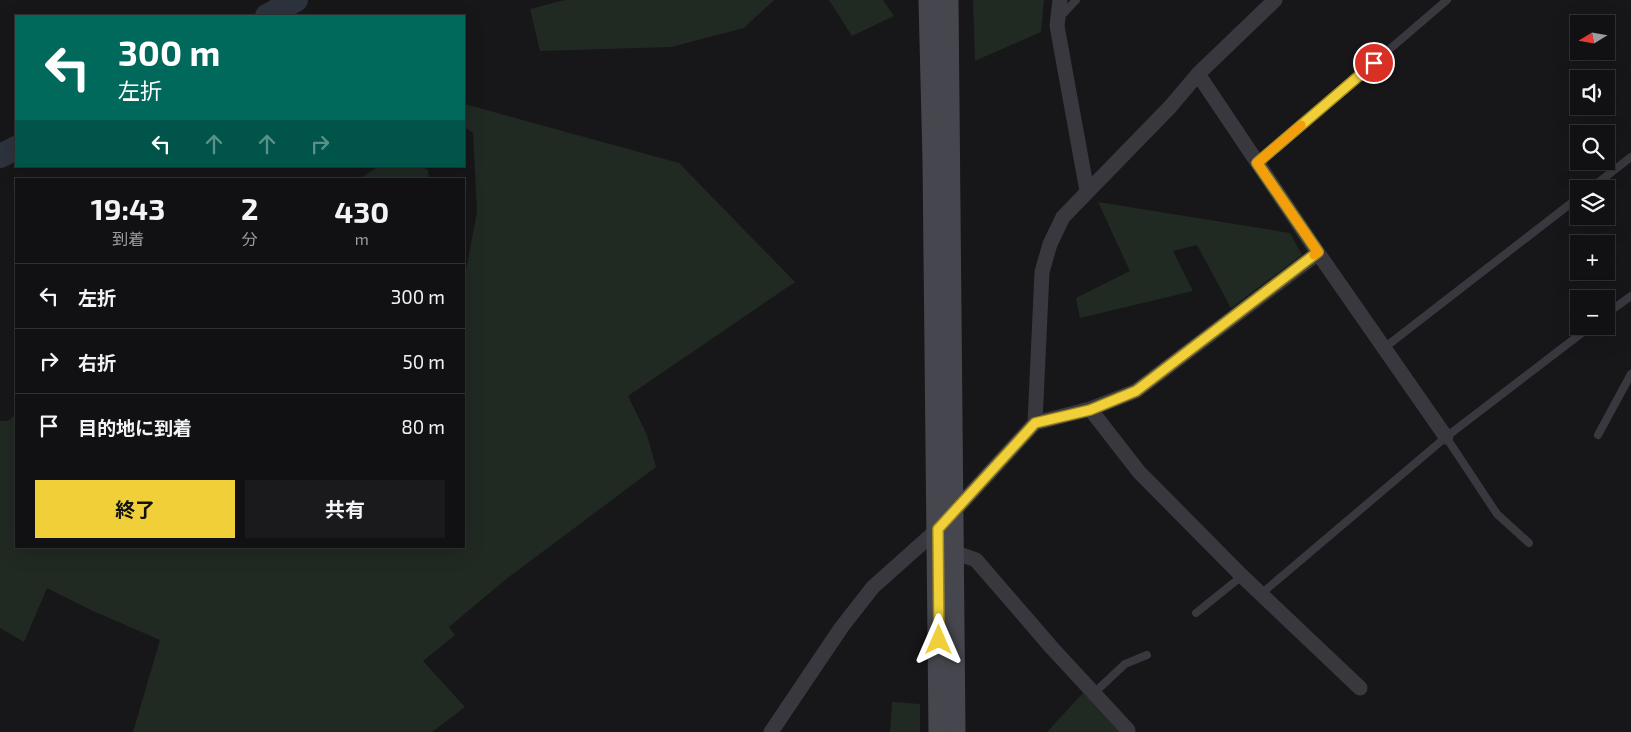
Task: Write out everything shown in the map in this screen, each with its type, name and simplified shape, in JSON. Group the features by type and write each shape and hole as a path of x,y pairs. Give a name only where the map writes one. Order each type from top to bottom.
{"street":[{"path":"929,0 934,162 940,732"},
{"path":"948,0 955,732"},
{"path":"1035,423 1042,272 1050,244 1064,217 1087,191 1170,108 1198,74 1275,0"},
{"path":"1059,7 1056,26 1087,191"},
{"path":"1198,74 1446,437"},
{"path":"771,732 841,628 873,587 938,529 1035,423 1090,410 1136,391 1318,252"},
{"path":"1090,410 1139,472 1260,594 1360,688"},
{"path":"954,552 976,560 1052,648 1128,730"}],"lane":[{"path":"1059,7 1063,14 1076,0"},
{"path":"1257,163 1447,0"},
{"path":"1602,180 1631,157"},
{"path":"1384,348 1570,204"},
{"path":"1615,308 1631,296"},
{"path":"1260,594 1446,437 1579,335"},
{"path":"1598,435 1631,374"},
{"path":"1446,437 1497,514 1529,543"},
{"path":"1196,613 1242,576"},
{"path":"1094,693 1125,664 1147,655"}],"shaded area":[{"path":"565,0 774,0 744,28 671,47 540,51 530,9"},
{"path":"829,0 883,0 894,16 852,36"},
{"path":"973,0 1044,0 1041,32 975,61"},
{"path":"465,104 679,163 795,282 628,396 647,435 656,467 505,580 449,627 455,635 423,661 465,707 432,732 133,732 160,640 93,611 47,588 24,642 0,628 0,421 8,421 15,415 15,548 465,548 465,276 477,212 473,133 465,128"},
{"path":"377,167 423,167 428,170 429,178 361,178"},
{"path":"1098,202 1290,233 1302,255 1231,308 1197,245 1173,251 1193,291 1080,318 1076,298 1130,271"},
{"path":"1083,693 1128,732 1047,732"},
{"path":"892,702 920,704 920,732 890,732"}],"waterway":[{"path":"269,15 296,0"},
{"path":"0,156 15,148"}],"slow traffic":[{"path":"1301,125 1257,163 1318,252 1314,255"}],"route":[{"path":"939,640 938,529 1035,423 1090,410 1136,391 1318,252 1257,163 1374,63"}]}
